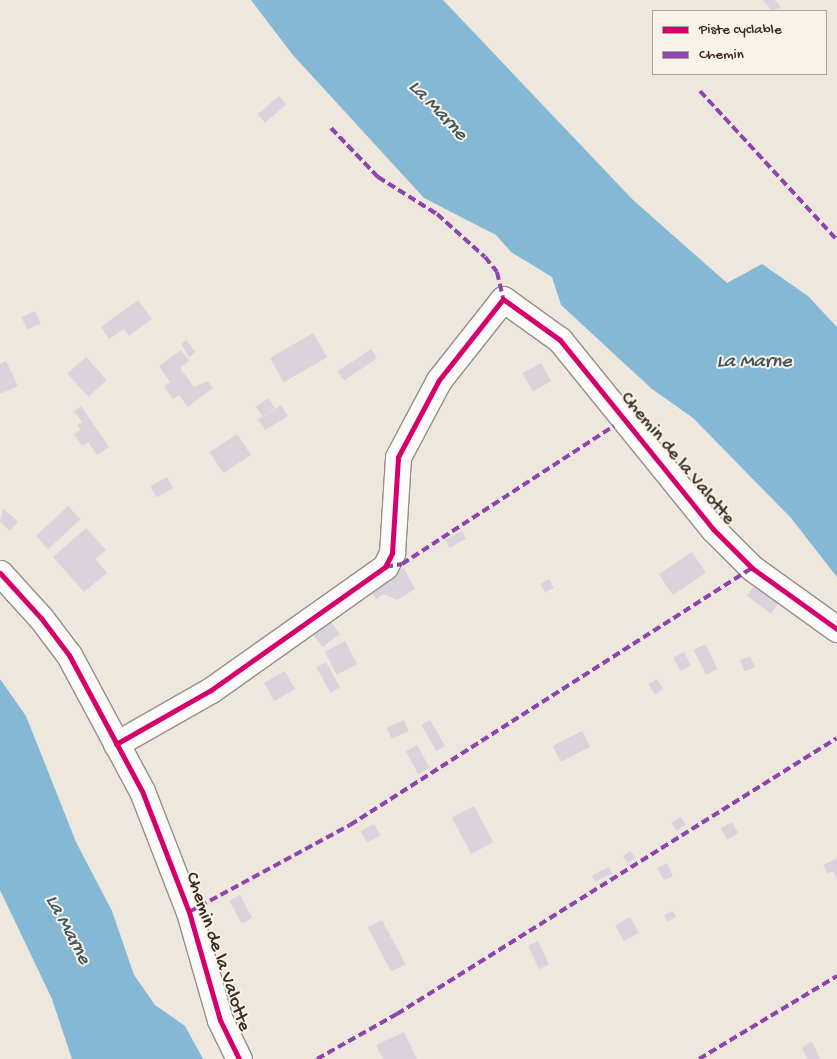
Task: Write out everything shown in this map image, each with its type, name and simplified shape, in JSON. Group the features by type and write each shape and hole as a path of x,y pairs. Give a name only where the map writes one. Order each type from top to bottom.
{"street":[{"name":"Chemin de la Valotte","path":"116,744 211,690 385,567 392,553 398,457 439,380 503,298 560,340 713,529 752,568 837,629"},
{"name":"Chemin de la Valotte","path":"0,573 41,618 69,655 159,830 189,912 220,1020 240,1059"}],"water":[{"name":"La Marne","path":"251,0 443,0 633,200 727,283 762,264 808,296 837,327 837,577 791,518 693,418 652,389 561,305 552,277 511,252 496,235 424,198 292,54"},
{"name":"La Marne","path":"0,679 26,716 76,842 112,911 134,975 155,1005 185,1026 203,1059 72,1059 52,999 0,890"}],"building":[{"path":"763,0 775,0 781,7 771,10"},
{"path":"279,96 286,104 265,123 258,114"},
{"path":"138,300 152,319 129,336 124,329 109,339 101,327"},
{"path":"35,311 41,324 27,330 21,317"},
{"path":"313,333 327,357 284,382 270,358"},
{"path":"186,340 196,352 189,357 181,344"},
{"path":"371,349 377,358 344,380 338,371"},
{"path":"181,350 189,361 180,368 194,387 208,381 213,388 188,407 179,395 173,399 164,386 170,382 159,366"},
{"path":"86,357 107,380 88,397 67,374"},
{"path":"6,361 18,386 0,394 0,364"},
{"path":"541,363 551,381 533,392 523,373"},
{"path":"268,398 275,408 263,416 256,407"},
{"path":"281,405 288,416 265,430 258,419"},
{"path":"81,406 109,447 97,455 88,442 82,446 74,434 81,430 77,425 82,422 74,411"},
{"path":"237,434 251,455 224,473 210,452"},
{"path":"167,477 173,488 157,498 150,486"},
{"path":"68,506 80,519 48,549 36,536"},
{"path":"3,508 18,522 10,531 0,522"},
{"path":"86,528 106,550 95,559 107,573 84,592 53,557"},
{"path":"462,531 466,539 449,548 445,540"},
{"path":"692,552 706,573 673,595 659,574"},
{"path":"404,568 415,589 397,600 384,594 376,599 369,588"},
{"path":"549,579 554,588 545,593 540,584"},
{"path":"754,586 778,604 771,614 747,596"},
{"path":"328,618 340,634 322,647 310,631"},
{"path":"345,641 357,664 337,675 325,652"},
{"path":"705,644 718,669 706,675 693,650"},
{"path":"684,652 691,665 680,671 673,658"},
{"path":"750,656 755,667 745,671 740,660"},
{"path":"326,662 340,687 330,693 316,667"},
{"path":"285,671 295,689 274,701 264,683"},
{"path":"657,679 663,689 655,694 648,684"},
{"path":"404,720 409,731 392,739 387,728"},
{"path":"430,720 445,746 436,751 421,725"},
{"path":"582,731 590,747 561,762 553,746"},
{"path":"417,745 430,768 418,774 406,751"},
{"path":"474,806 493,842 471,854 452,818"},
{"path":"681,817 686,825 676,830 672,823"},
{"path":"732,822 738,833 727,840 721,828"},
{"path":"374,824 380,835 367,843 361,831"},
{"path":"630,851 635,858 628,864 623,856"},
{"path":"837,858 837,879 833,871 828,874 823,865"},
{"path":"667,863 673,876 664,880 657,868"},
{"path":"609,867 612,873 595,882 592,876"},
{"path":"240,895 252,918 242,924 229,901"},
{"path":"673,911 676,917 667,922 664,915"},
{"path":"630,917 639,933 624,941 615,925"},
{"path":"382,920 405,964 391,972 368,928"},
{"path":"538,941 549,965 539,969 528,946"},
{"path":"404,1032 417,1059 383,1059 376,1045"},
{"path":"812,1042 820,1059 807,1059 802,1047"}],"marked path":[{"path":"700,91 837,240"},
{"path":"331,128 378,177 437,214 485,257 497,272 503,299"},
{"path":"385,567 402,564 614,426"},
{"path":"189,912 350,825 752,568"},
{"path":"317,1059 397,1014 837,738"},
{"path":"699,1059 837,976"}],"cycle path":[{"path":"116,744 211,690 385,567 392,553 398,457 439,380 503,299 560,340 713,529 752,568 837,629"},
{"path":"0,573 41,618 69,655 142,791 189,912 220,1020 239,1059"}]}
